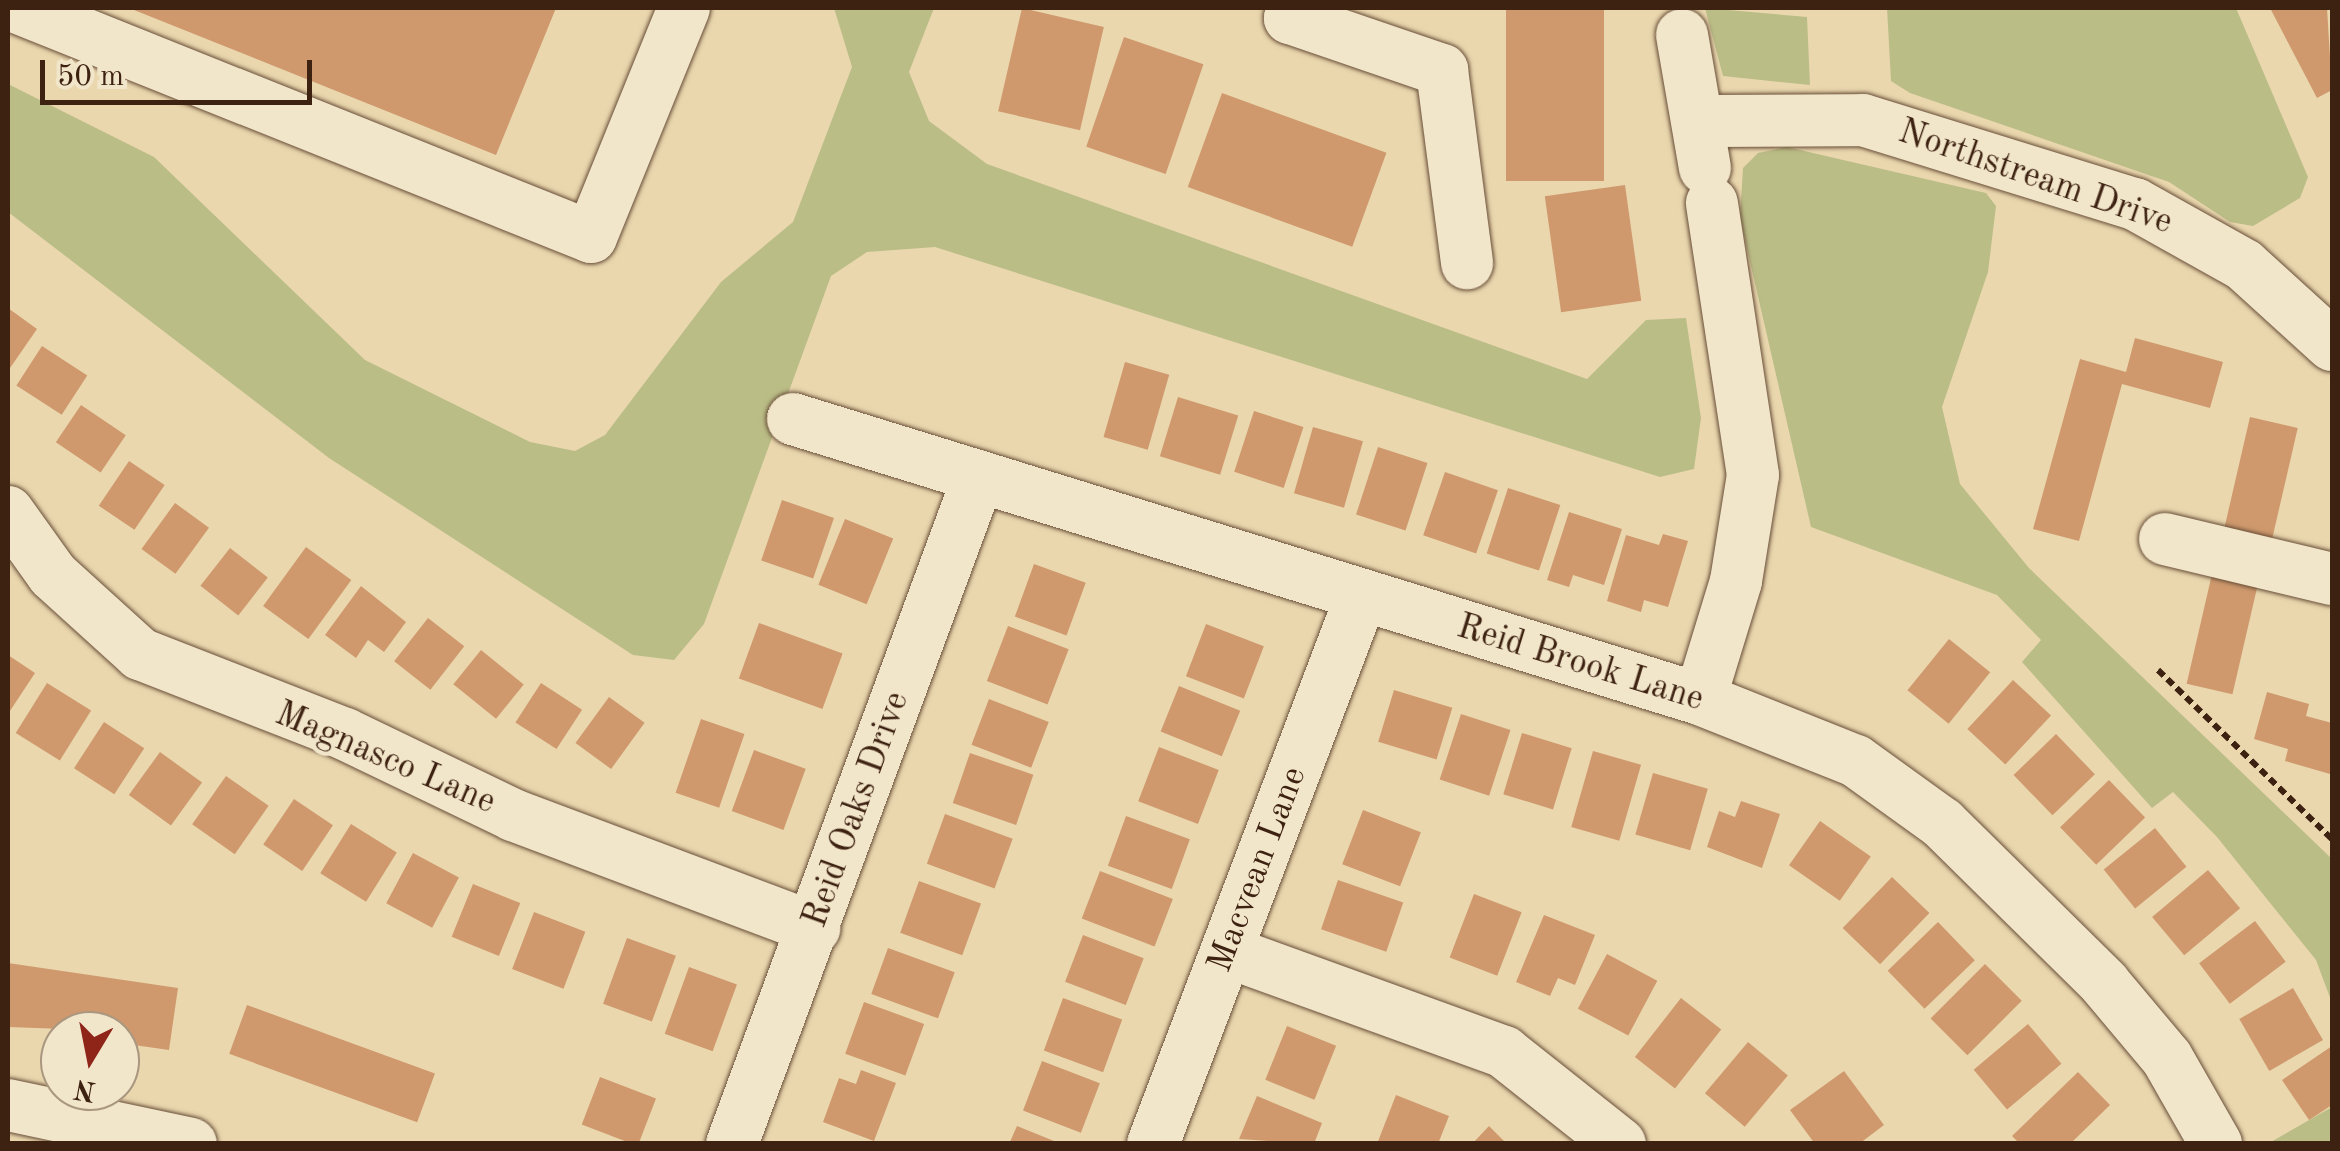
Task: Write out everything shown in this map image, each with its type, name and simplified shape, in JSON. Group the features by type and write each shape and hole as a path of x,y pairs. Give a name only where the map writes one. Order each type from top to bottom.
{"street":[{"path":"18,8 591,237 684,8"},
{"path":"1282,11 1442,70 1467,263"},
{"path":"1682,36 1753,475 1736,581 1700,699"},
{"name":"Northstream Drive","path":"1705,164 1863,120 2136,204 2244,265 2332,345"},
{"name":"Reid Brook Lane","path":"793,419 1700,699 1856,762 1942,822 2104,983 2167,1058 2216,1144"},
{"name":"Reid Oaks Drive","path":"732,1144 979,476"},
{"name":"Magnasco Lane","path":"8,512 53,575 140,654 346,734 513,814 814,928"},
{"path":"2165,539 2332,579"},
{"name":"Macvean Lane","path":"1153,1144 1361,597"},
{"path":"1228,952 1504,1052 1620,1144"},
{"path":"12,1118 191,1144"}],"path":[{"path":"2158,670 2332,840"}],"green space":[{"path":"834,8 934,8 909,72 929,121 987,164 1587,379 1646,320 1686,318 1701,418 1694,469 1660,477 935,247 867,252 831,276 704,624 674,660 633,655 329,458 8,212 8,84 154,157 365,360 530,442 575,451 605,435 721,282 793,222 852,67"},
{"path":"1705,8 1807,17 1810,85 1723,76"},
{"path":"1887,8 2236,8 2308,177 2300,198 2253,226 2230,222 2169,182 1910,93 1891,81"},
{"path":"1787,147 1986,193 1996,206 1988,272 1942,407 1960,484 2029,568 2332,859 2332,1003 2316,960 2217,837 2173,792 2152,808 2022,662 2041,640 1997,595 1811,527 1740,218 1743,168 1758,153"},
{"path":"2332,1107 2332,1143 2269,1143"}],"building":[{"path":"129,8 556,8 496,155"},
{"path":"1022,8 1104,27 1080,130 998,111"},
{"path":"1506,8 1604,8 1604,181 1506,181"},
{"path":"2270,8 2327,8 2332,90 2317,98"},
{"path":"1124,37 1203,64 1166,174 1086,147"},
{"path":"1222,93 1386,153 1352,247 1188,187"},
{"path":"1625,185 1641,301 1561,312 1545,196"},
{"path":"8,308 37,329 8,371"},
{"path":"2135,338 2223,362 2210,408 2122,384 2079,541 2033,529 2080,359 2126,372"},
{"path":"42,346 87,375 62,415 16,385"},
{"path":"1125,362 1169,375 1148,450 1104,437"},
{"path":"1178,397 1238,415 1220,475 1160,456"},
{"path":"81,405 126,435 101,473 56,442"},
{"path":"1254,411 1303,427 1284,488 1234,472"},
{"path":"2250,417 2298,428 2270,550 2222,539"},
{"path":"1313,427 1363,441 1344,508 1294,493"},
{"path":"1378,447 1427,463 1406,531 1356,515"},
{"path":"129,461 165,485 134,530 99,506"},
{"path":"1445,472 1498,490 1476,554 1423,535"},
{"path":"1508,488 1560,505 1539,571 1487,554"},
{"path":"782,500 834,518 813,578 761,561"},
{"path":"175,503 209,528 175,574 141,549"},
{"path":"1569,512 1622,529 1604,585 1573,575 1569,587 1547,580"},
{"path":"845,519 893,538 867,604 818,585"},
{"path":"1663,534 1688,541 1668,607 1644,600 1641,612 1607,601 1626,535 1659,545"},
{"path":"306,547 351,580 308,639 263,606"},
{"path":"230,548 268,578 238,615 200,586"},
{"path":"2215,561 2261,572 2232,694 2187,684"},
{"path":"1034,564 1086,583 1067,635 1015,617"},
{"path":"361,586 406,622 384,652 368,640 356,658 325,635"},
{"path":"428,618 464,646 430,690 394,661"},
{"path":"759,623 843,653 822,709 739,678"},
{"path":"1206,624 1264,646 1244,698 1186,676"},
{"path":"1008,626 1069,649 1048,704 987,681"},
{"path":"1949,639 1990,672 1949,724 1907,690"},
{"path":"481,650 524,685 496,719 453,684"},
{"path":"8,655 35,673 8,714"},
{"path":"2013,680 2051,715 2005,764 1967,729"},
{"path":"47,683 91,711 60,761 16,733"},
{"path":"541,683 582,710 556,749 515,722"},
{"path":"1179,686 1240,711 1222,756 1161,731"},
{"path":"1394,690 1452,708 1437,759 1378,742"},
{"path":"2267,692 2309,704 2306,716 2332,723 2330,774 2285,761 2288,749 2254,739"},
{"path":"609,697 645,723 611,769 575,743"},
{"path":"989,699 1049,722 1031,768 971,745"},
{"path":"1461,714 1510,730 1489,796 1440,780"},
{"path":"701,719 744,734 719,808 676,793"},
{"path":"104,722 144,748 114,794 74,768"},
{"path":"1522,733 1572,748 1553,809 1503,794"},
{"path":"2056,734 2095,774 2052,815 2014,775"},
{"path":"1159,747 1219,770 1198,824 1138,801"},
{"path":"754,750 806,769 783,830 732,811"},
{"path":"1593,751 1641,765 1619,841 1571,827"},
{"path":"160,752 202,783 171,825 129,795"},
{"path":"970,753 1033,775 1016,825 953,803"},
{"path":"1653,773 1708,789 1690,850 1635,835"},
{"path":"226,776 269,806 235,854 192,824"},
{"path":"2109,780 2145,817 2096,865 2060,827"},
{"path":"294,799 333,825 302,871 263,845"},
{"path":"1741,801 1780,814 1762,868 1707,847 1719,811 1735,817"},
{"path":"1363,810 1421,832 1400,886 1342,864"},
{"path":"945,814 1013,839 995,888 927,864"},
{"path":"1126,816 1190,839 1172,889 1108,866"},
{"path":"1820,821 1871,857 1840,901 1789,865"},
{"path":"351,824 397,853 366,902 320,873"},
{"path":"2155,828 2186,867 2135,908 2104,870"},
{"path":"413,853 459,877 432,928 386,903"},
{"path":"2208,870 2240,908 2184,955 2152,917"},
{"path":"1100,871 1173,899 1155,947 1082,919"},
{"path":"1892,877 1929,913 1880,964 1843,928"},
{"path":"1338,880 1403,902 1386,952 1321,929"},
{"path":"919,881 981,904 962,955 900,933"},
{"path":"473,884 520,903 499,956 452,937"},
{"path":"1474,894 1522,912 1497,976 1450,957"},
{"path":"534,912 585,932 563,989 512,969"},
{"path":"1544,915 1595,935 1575,985 1558,978 1550,996 1516,982"},
{"path":"2255,921 2286,962 2230,1004 2199,963"},
{"path":"1938,922 1975,960 1924,1009 1888,971"},
{"path":"1083,935 1144,958 1126,1005 1065,982"},
{"path":"627,938 676,956 652,1022 603,1004"},
{"path":"888,948 955,972 938,1018 871,994"},
{"path":"1607,954 1657,981 1628,1036 1578,1009"},
{"path":"8,963 178,988 169,1050 140,1046 140,1011 40,1011 40,1028 8,1027"},
{"path":"1985,964 2022,1001 1967,1055 1931,1018"},
{"path":"689,967 737,984 713,1051 665,1034"},
{"path":"2293,988 2323,1040 2269,1071 2239,1019"},
{"path":"1063,998 1122,1020 1103,1072 1044,1051"},
{"path":"1681,998 1721,1029 1675,1088 1635,1057"},
{"path":"864,1002 924,1024 905,1076 845,1054"},
{"path":"247,1005 435,1073 417,1122 229,1054"},
{"path":"2028,1024 2061,1064 2007,1109 1974,1070"},
{"path":"1287,1026 1336,1046 1314,1100 1265,1080"},
{"path":"1748,1042 1788,1075 1745,1127 1705,1093"},
{"path":"2332,1046 2332,1105 2309,1120 2282,1080"},
{"path":"1042,1061 1100,1083 1081,1133 1023,1110"},
{"path":"861,1070 896,1083 874,1141 823,1122 839,1078 856,1084"},
{"path":"1844,1071 1884,1125 1859,1144 1815,1144 1790,1110"},
{"path":"2078,1072 2110,1105 2070,1144 2020,1144 2012,1136"},
{"path":"600,1077 656,1099 639,1144 582,1125"},
{"path":"1396,1095 1449,1116 1438,1144 1377,1144"},
{"path":"1257,1096 1322,1123 1314,1144 1239,1139"},
{"path":"1017,1126 1059,1143 1059,1144 1009,1144"},
{"path":"1489,1126 1507,1144 1472,1144"}]}
